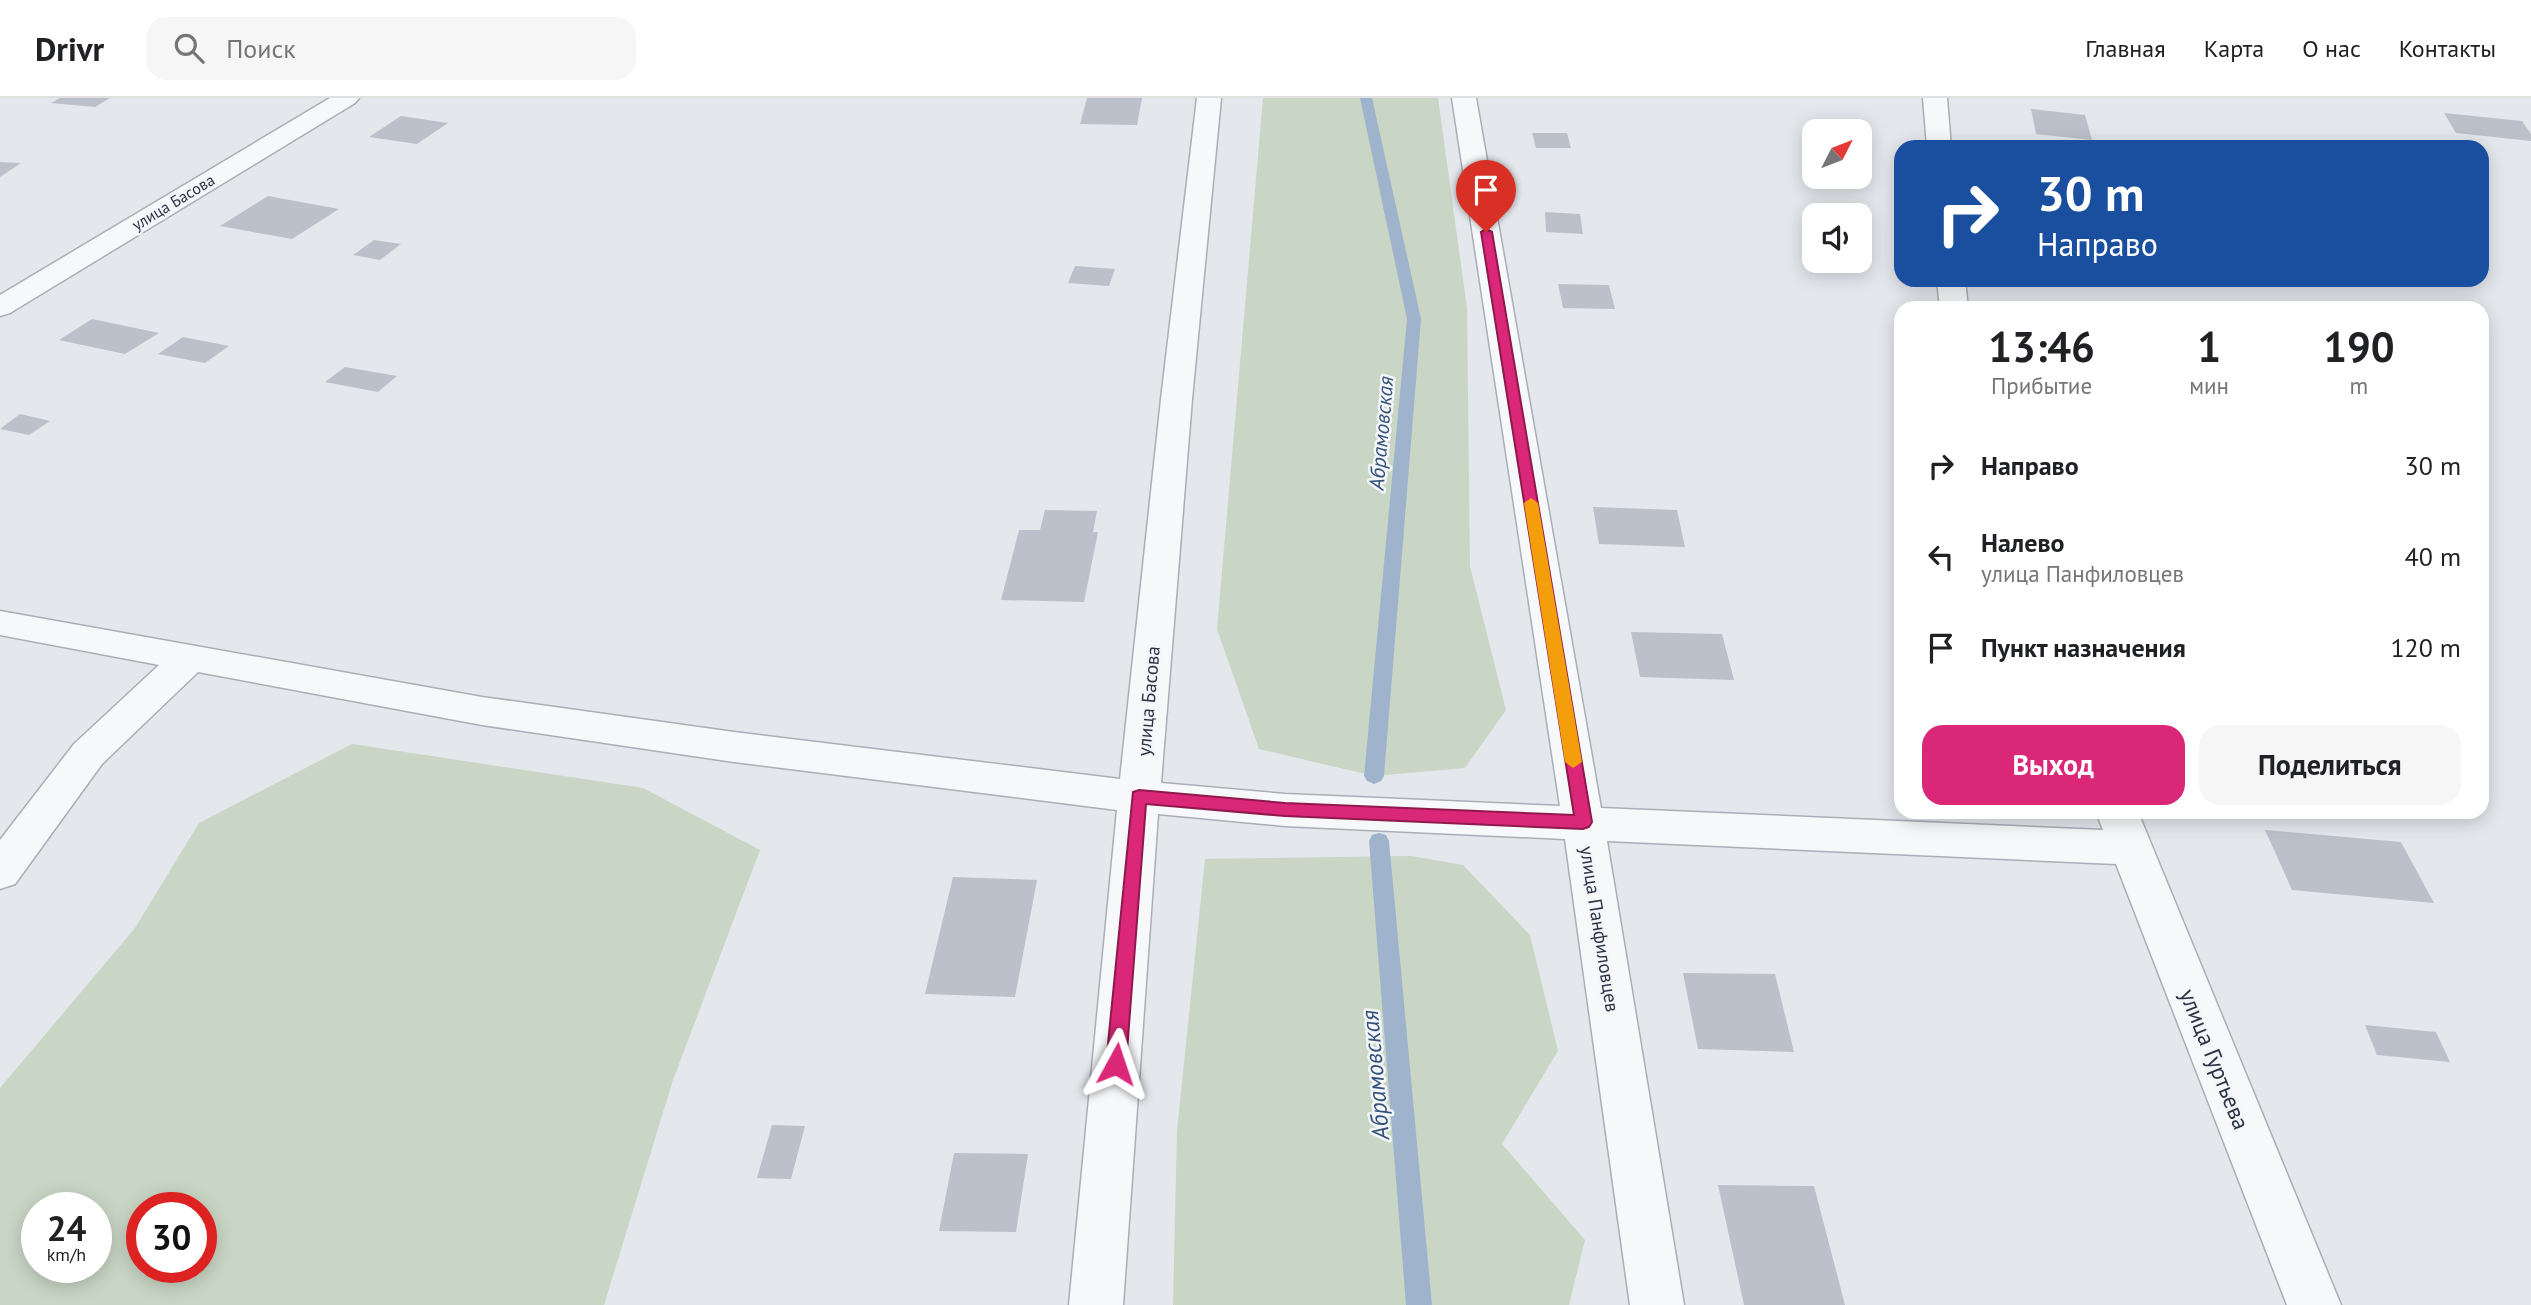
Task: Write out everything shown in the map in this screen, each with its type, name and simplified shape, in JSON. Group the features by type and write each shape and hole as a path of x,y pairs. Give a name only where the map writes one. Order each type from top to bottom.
{"street":[{"name":"улица Басова","path":"0,307 347,98"},
{"name":"улица Басова","path":"1096,1305 1139,797 1187,283 1209,98"},
{"name":"улица Панфиловцев","path":"1464,98 1583,822 1657,1305"},
{"path":"1936,98 1939,140"},
{"path":"0,623 482,711 734,747 1139,797 1285,810 1583,822 2124,830"},
{"path":"0,872 88,754 189,659"},
{"name":"улица Гуртьева","path":"2124,830 2314,1305"}],"green space":[{"path":"1263,98 1438,98 1467,308 1470,566 1506,710 1465,768 1374,776 1259,749 1217,629"},
{"path":"352,744 643,788 760,850 673,1080 604,1305 0,1305 0,1088 135,928 199,823"},
{"path":"1411,856 1463,865 1530,935 1558,1051 1502,1144 1585,1240 1569,1305 1173,1305 1177,1131 1205,859"}],"building":[{"path":"60,98 110,98 95,107 51,103"},
{"path":"1087,98 1142,98 1137,125 1080,124"},
{"path":"2031,109 2085,115 2092,140 2036,134"},
{"path":"2444,113 2522,121 2531,134 2531,141 2456,133"},
{"path":"401,116 448,123 417,144 369,137"},
{"path":"1532,133 1567,133 1571,148 1536,148"},
{"path":"0,162 21,163 0,177"},
{"path":"268,196 339,209 292,239 220,226"},
{"path":"1545,212 1580,214 1583,234 1546,232"},
{"path":"374,240 401,244 380,260 353,255"},
{"path":"1075,266 1115,269 1109,286 1068,283"},
{"path":"1558,284 1609,285 1615,309 1563,308"},
{"path":"92,319 159,333 125,354 59,340"},
{"path":"183,337 229,346 205,363 158,354"},
{"path":"345,367 397,376 378,392 325,382"},
{"path":"20,414 50,421 29,435 0,429"},
{"path":"1593,507 1677,510 1685,547 1599,544"},
{"path":"1045,510 1097,511 1093,532 1098,532 1084,602 1001,600 1019,530 1040,530"},
{"path":"1631,632 1722,634 1734,680 1640,677"},
{"path":"2265,830 2401,842 2434,903 2292,890"},
{"path":"953,877 1037,880 1015,997 925,994"},
{"path":"1683,973 1775,974 1794,1052 1698,1049"},
{"path":"2365,1025 2436,1032 2450,1062 2377,1055"},
{"path":"772,1125 805,1126 791,1179 757,1178"},
{"path":"954,1153 1028,1154 1016,1232 939,1231"},
{"path":"1718,1185 1814,1186 1845,1305 1744,1305"}],"waterway":[{"name":"Абрамовская","path":"1366,98 1414,319 1374,776"},
{"name":"Абрамовская","path":"1379,841 1419,1305"}],"slow traffic":[{"path":"1531,503 1573,762"}],"route":[{"path":"1116,1064 1139,797 1285,810 1583,822 1486,232"}]}
